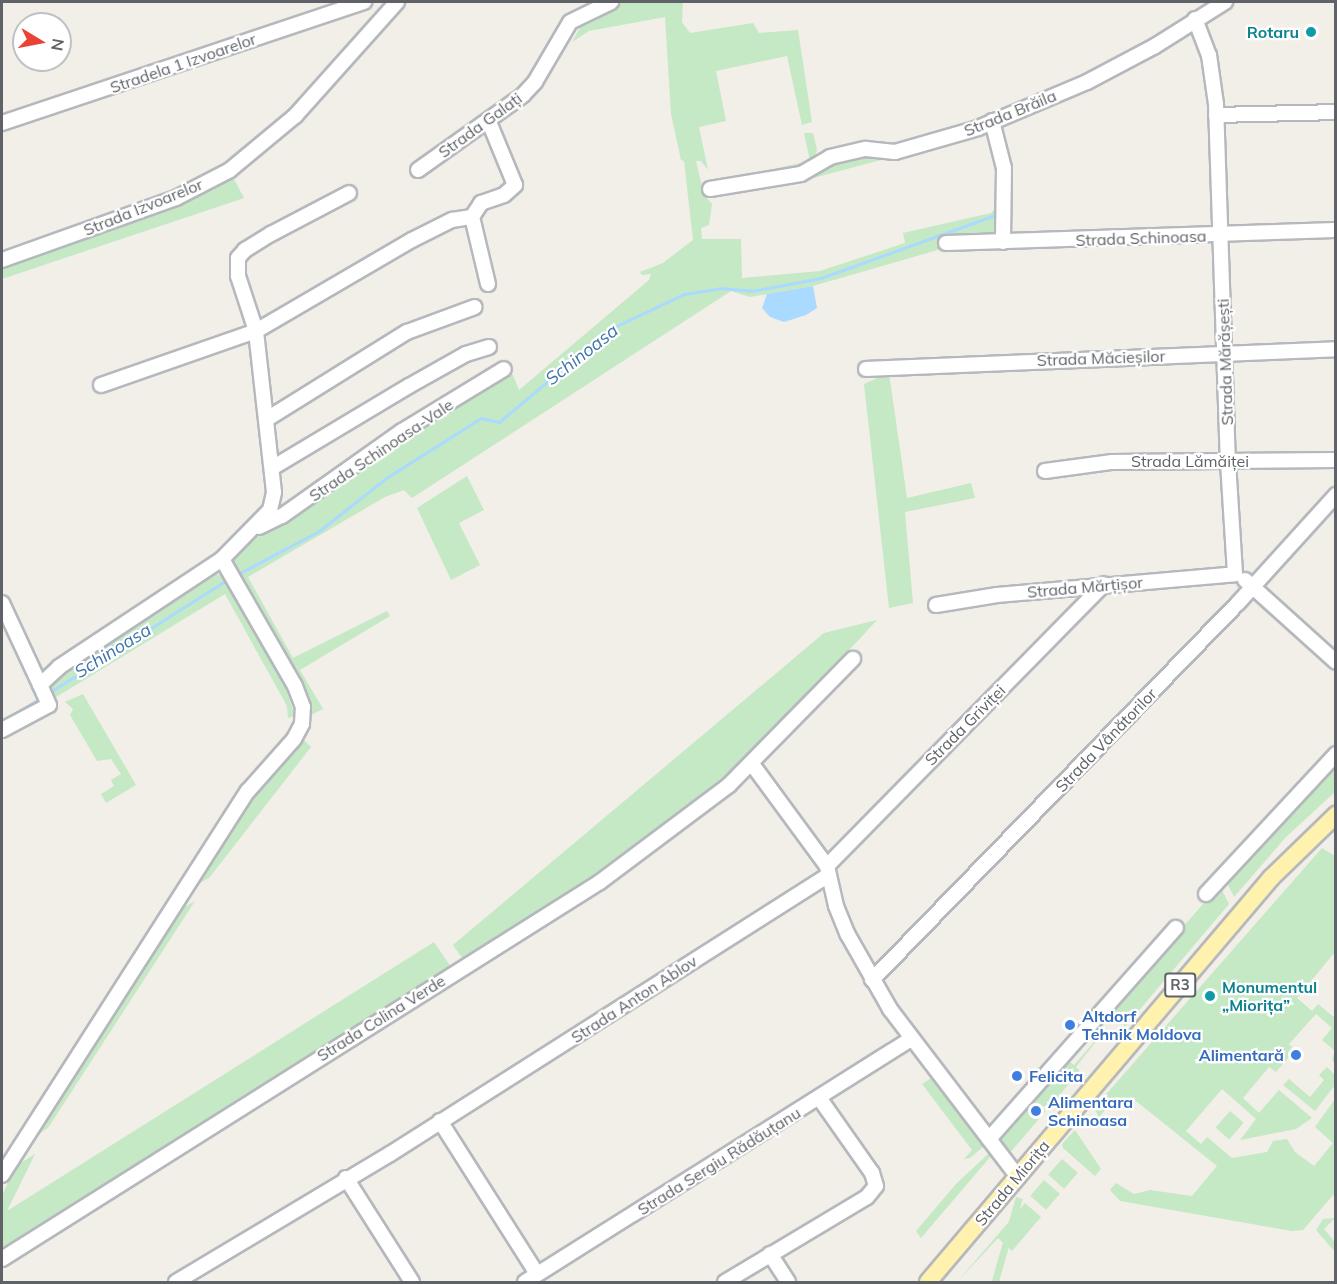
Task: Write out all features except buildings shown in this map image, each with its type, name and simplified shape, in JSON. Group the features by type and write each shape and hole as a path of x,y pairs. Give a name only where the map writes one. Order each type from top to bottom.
{"main road":[{"name":"Strada Miorița","path":"928,1282 1263,887 1335,815"}],"street":[{"name":"Stradela 1 Izvoarelor","path":"2,123 364,2"},
{"name":"Strada Izvoarelor","path":"2,260 176,198 230,170 295,116 397,2"},
{"name":"Strada Galați","path":"417,170 489,122 535,82 570,22 610,2"},
{"name":"Strada Brăila","path":"710,189 801,174 830,157 866,149 904,150 992,121 1087,82 1155,46 1225,2"},
{"name":"Strada Mărășești","path":"1195,19 1209,55 1216,115 1228,462 1235,574"},
{"path":"1216,115 1335,112"},
{"path":"992,121 1004,168 1003,242"},
{"path":"488,284 472,217 481,203 515,185 513,172 489,122"},
{"name":"Strada Schinoasa-Vale","path":"2,730 112,630 222,559 257,527 270,510 274,492 256,331 238,276 238,258 271,234 349,193"},
{"path":"101,386 256,331 412,240 453,220 472,217"},
{"name":"Strada Schinoasa","path":"946,243 1220,236 1335,230"},
{"path":"267,419 407,332 475,307"},
{"path":"272,468 466,354 489,347"},
{"name":"Strada Măcieșilor","path":"866,369 1335,349"},
{"name":"Strada Schinoasa-Vale","path":"257,527 291,510 402,431 504,369"},
{"name":"Strada Lămăiței","path":"1045,471 1121,461 1228,462 1335,459"},
{"name":"Strada Vânătorilor","path":"872,980 1335,495"},
{"path":"2,1175 248,791 294,739 302,724 303,707 295,686 222,559"},
{"path":"1235,574 1252,584 1335,662"},
{"name":"Strada Mărțișor","path":"936,605 1104,584 1235,574"},
{"name":"Strada Griviței","path":"827,871 1104,584"},
{"path":"2,603 44,694"},
{"path":"853,659 752,764 827,871 844,925 872,980 912,1038 1018,1177"},
{"path":"1206,894 1335,754"},
{"name":"Strada Colina Verde","path":"2,1258 600,882 752,764"},
{"name":"Strada Anton Ablov","path":"176,1282 440,1121 827,871"},
{"path":"989,1139 1176,928"},
{"name":"Strada Sergiu Rădăuțanu","path":"525,1282 820,1099 912,1038"},
{"path":"725,1282 867,1197 876,1186 872,1173 820,1099"},
{"path":"440,1121 537,1274"},
{"path":"346,1178 412,1282"},
{"path":"770,1254 788,1282"}],"green space":[{"path":"619,2 683,2 682,22 690,33 753,23 759,33 798,30 812,122 802,125 787,56 716,71 726,121 699,127 708,170 701,161 696,161 704,195 712,204 709,225 701,228 702,239 741,239 742,278 820,271 905,243 903,233 991,213 1000,203 993,139 1003,191 997,237 941,239 941,249 813,286 750,297 731,291 412,498 404,490 385,497 248,577 293,658 387,611 390,616 300,670 323,709 311,715 306,696 233,565 235,552 359,471 401,438 500,378 513,375 519,390 649,280 651,274 642,275 640,272 663,263 693,240 684,161 681,160 671,114 665,17 589,31 572,42 583,22 586,25 600,18 598,13"},
{"path":"804,133 813,133 817,150 812,166 710,183 810,161"},
{"path":"865,154 896,156 798,182 713,197 713,192"},
{"path":"233,177 244,198 2,279 2,266 177,205"},
{"path":"889,373 907,498 971,483 975,498 905,512 913,603 889,608 864,384"},
{"path":"467,476 484,510 459,523 480,565 451,580 417,508"},
{"path":"213,574 221,575 233,588 283,680 295,716 288,718 287,706 225,594 53,699 45,690 49,680 156,607"},
{"path":"877,620 739,769 610,868 463,959 453,945 824,633"},
{"path":"83,694 136,785 106,803 101,794 114,786 111,780 121,774 111,759 97,761 70,715 73,709 65,702"},
{"path":"304,740 311,747 209,878 196,885 263,784"},
{"path":"1335,758 1335,792 1286,837 1234,897 1225,879"},
{"path":"1322,848 1335,856 1335,952 1297,998 1312,1011 1318,1004 1335,1018 1335,1051 1322,1040 1332,1028 1316,1014 1289,1044 1295,1050 1276,1072 1269,1067 1243,1098 1259,1113 1279,1090 1312,1118 1296,1129 1240,1140 1256,1119 1222,1089 1186,1131 1201,1144 1207,1137 1232,1158 1267,1152 1273,1141 1287,1139 1295,1152 1314,1166 1333,1143 1315,1127 1335,1099 1335,1193 1303,1230 1292,1231 1120,1201 1110,1190 1116,1183 1134,1194 1150,1190 1192,1196 1217,1166 1131,1097 1118,1111 1110,1104 1099,1117 1094,1108"},
{"path":"1222,890 1229,904 1125,1027 1111,1008 1212,894 1216,898"},
{"path":"195,901 48,1128 34,1137 176,912"},
{"path":"434,942 451,967 2,1252 2,1195 17,1165 35,1154 7,1211"},
{"path":"1109,1025 1076,1067 1080,1071 1009,1154 995,1137 1039,1089 1070,1062 1074,1065"},
{"path":"1327,1067 1335,1075 1335,1085 1315,1111 1283,1085 1289,1079 1310,1097 1324,1080 1319,1075"},
{"path":"931,1078 984,1146 970,1158 964,1159 972,1150 922,1084"},
{"path":"1230,1111 1244,1123 1229,1139 1216,1128"},
{"path":"1075,1130 1101,1169 1095,1176 1063,1148 1062,1144"},
{"path":"989,1153 991,1156 921,1238 916,1231 956,1184"},
{"path":"1062,1159 1078,1173 1064,1189 1048,1175"},
{"path":"1044,1180 1060,1194 1046,1210 1030,1196"},
{"path":"1016,1197 1023,1199 999,1282 992,1282"},
{"path":"1025,1203 1041,1217 1012,1251 998,1238 957,1282"},
{"path":"1335,1218 1324,1229 1335,1242 1335,1252 1316,1230 1323,1219"}],"water":[{"path":"813,286 817,308 806,315 784,322 770,317 762,308 767,294"}],"waterway":[{"name":"Schinoasa","path":"240,573 319,531 386,478 481,418 499,422 610,329 684,294 720,288 752,291 821,278 998,214"},
{"name":"Schinoasa","path":"47,694 225,581"},
{"name":"Schinoasa","path":"2,721 41,698"}],"place":[{"name":"Rotaru","path":"1311,32"},
{"name":"Monumentul „Miorița”","path":"1210,996"},
{"name":"Altdorf Tehnik Moldova","path":"1070,1025"},
{"name":"Alimentară","path":"1296,1055"},
{"name":"Felicita","path":"1017,1076"},
{"name":"Alimentara Schinoasa","path":"1036,1111"}]}
